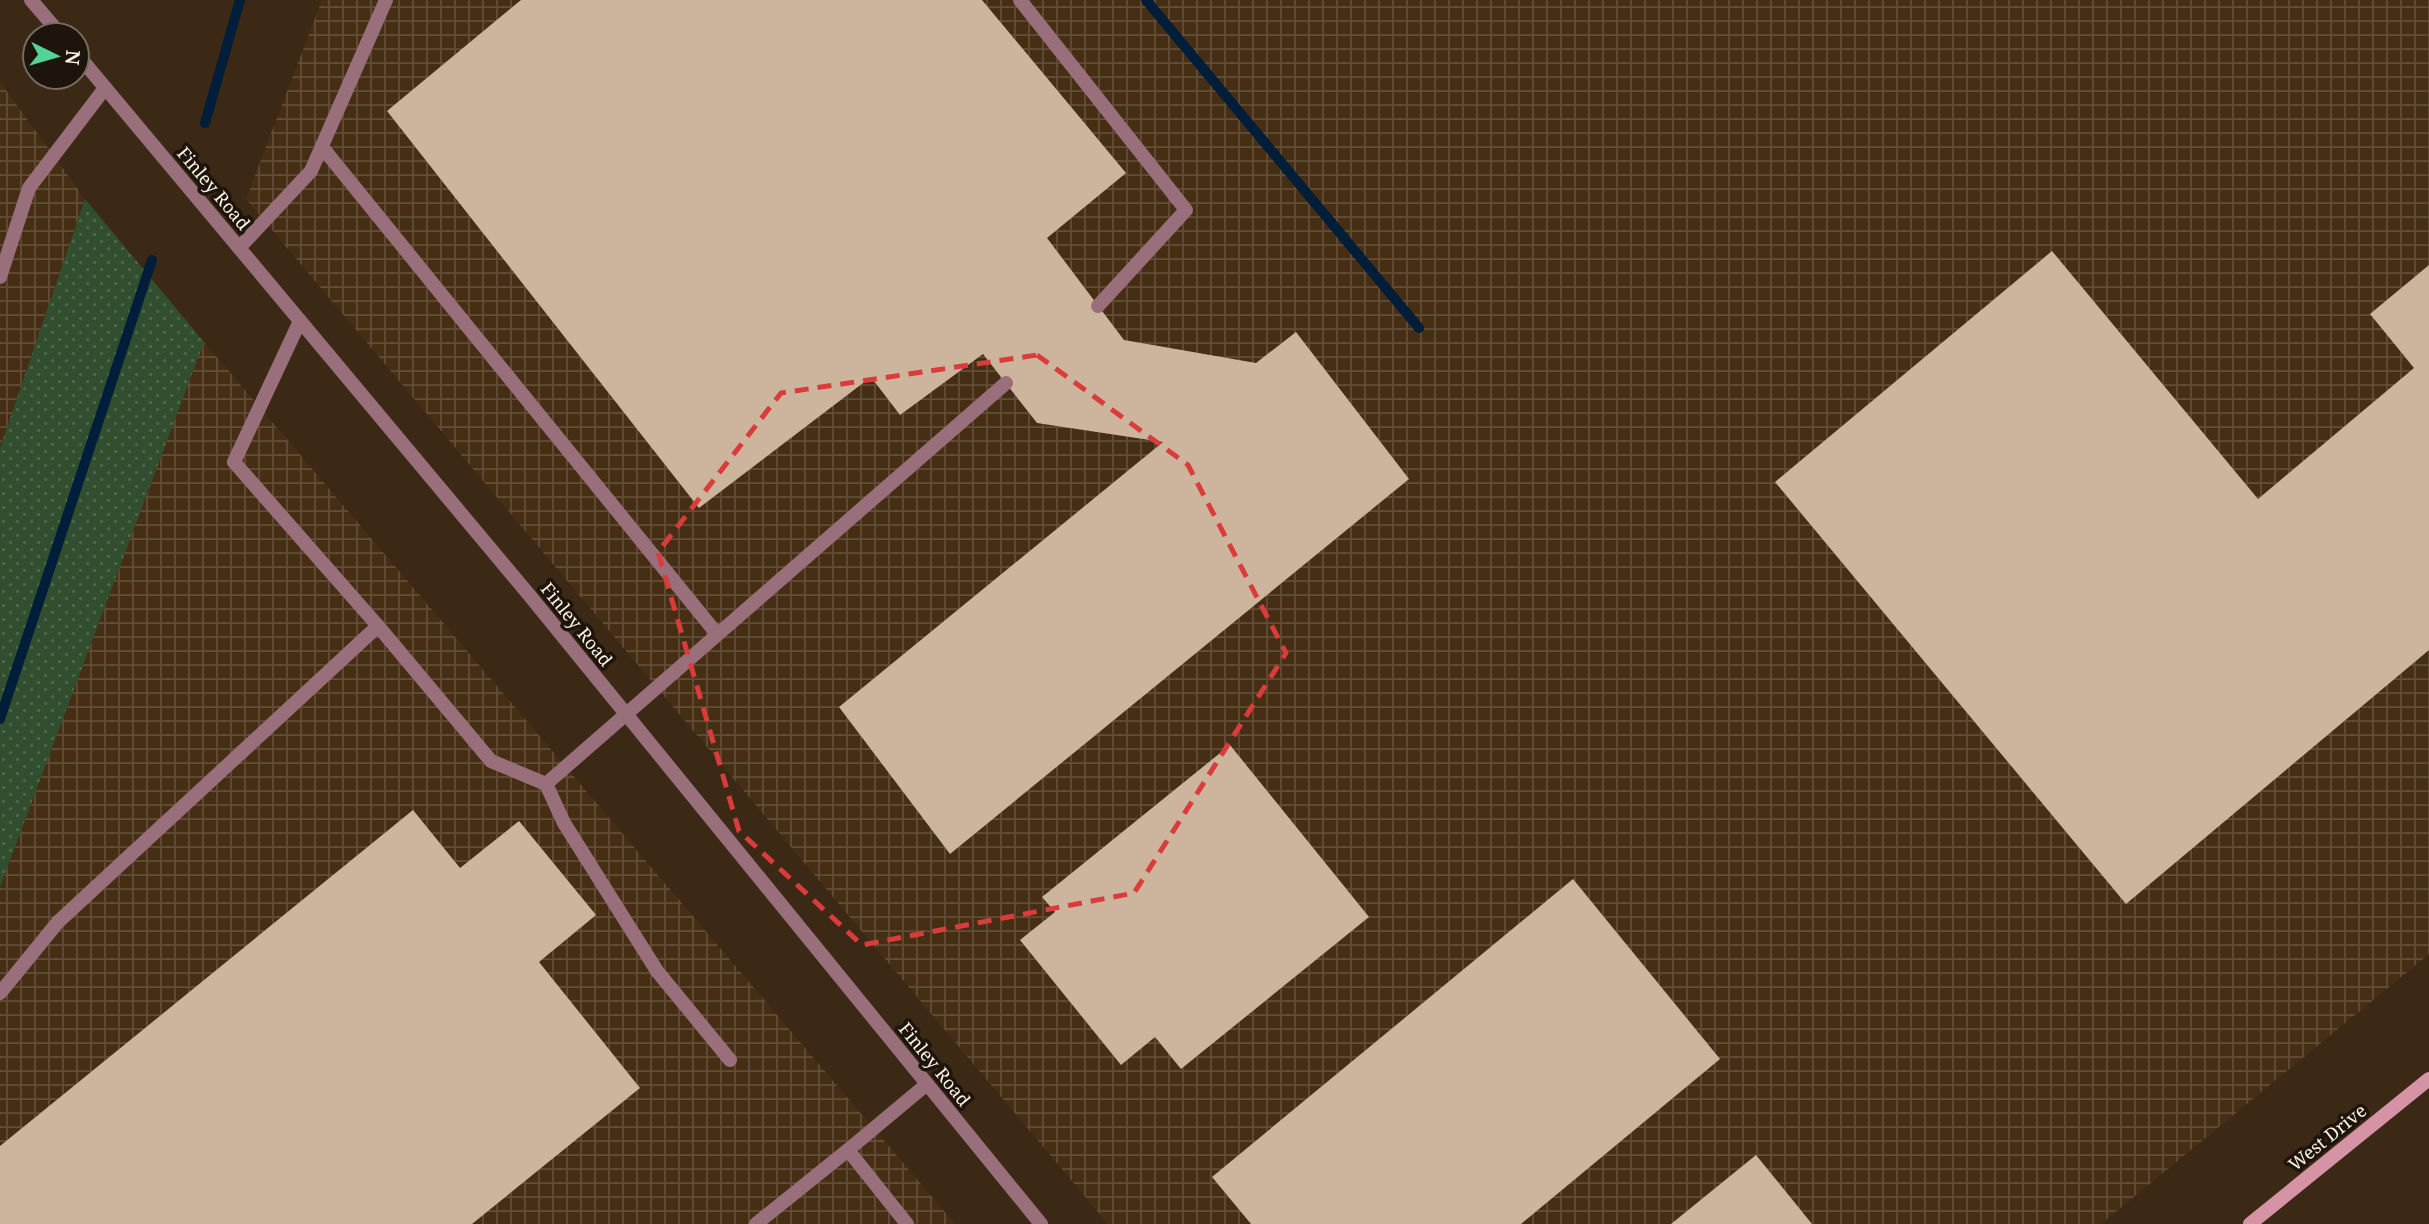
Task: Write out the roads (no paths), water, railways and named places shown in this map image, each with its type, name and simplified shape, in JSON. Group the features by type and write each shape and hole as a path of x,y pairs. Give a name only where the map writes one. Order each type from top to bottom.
{"street":[{"path":"31,0 49,21"},
{"path":"239,248 311,171 386,0"},
{"path":"1020,0 1186,210 1098,306"},
{"name":"Finley Road","path":"91,71 495,554 1041,1224"},
{"path":"1,271 29,188 105,88"},
{"path":"322,146 717,634"},
{"path":"300,321 233,462 378,626 491,761 546,784 564,823 657,971 730,1060"},
{"path":"546,784 1006,383"},
{"path":"0,993 58,922 378,626"},
{"name":"West Drive","path":"2250,1224 2429,1079"},
{"path":"756,1224 927,1084"},
{"path":"848,1150 907,1224"}],"waterway":[{"path":"205,123 240,0"},
{"path":"1146,0 1419,328"},
{"path":"0,719 152,260"}]}
